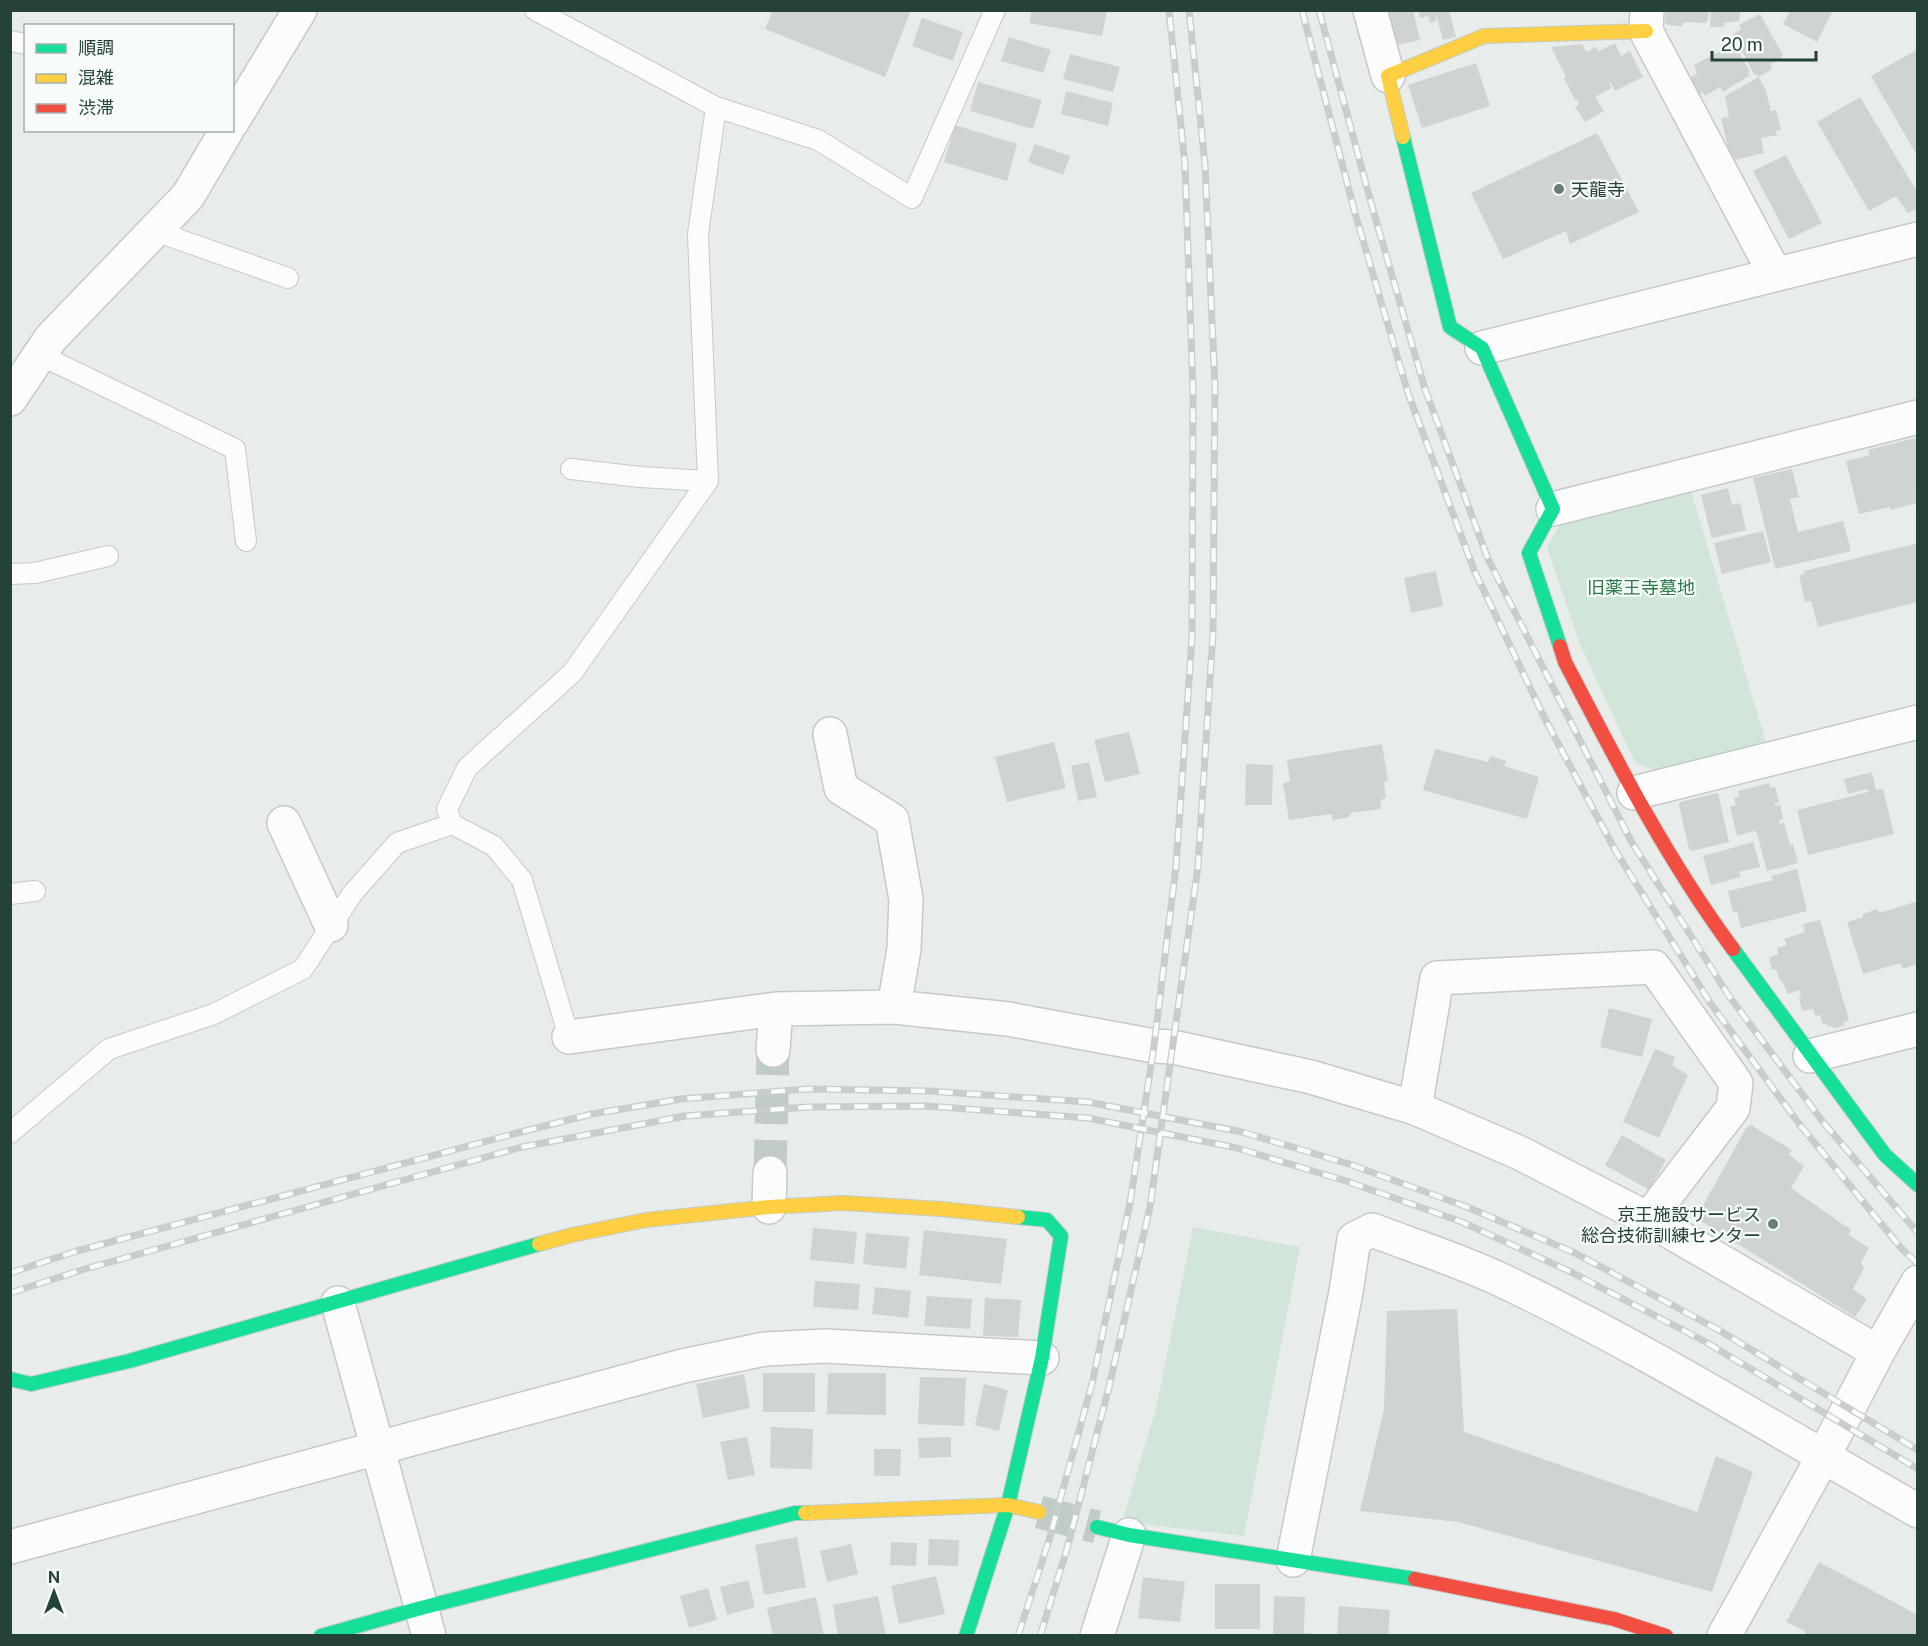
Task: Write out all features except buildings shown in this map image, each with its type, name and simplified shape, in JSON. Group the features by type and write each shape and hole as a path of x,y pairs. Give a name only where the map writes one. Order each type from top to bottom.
{"street":[{"path":"234,115 242,86 300,10"},
{"path":"1370,10 1450,327 1482,348 1553,508"},
{"path":"1388,76 1484,36 1647,21 1774,274"},
{"path":"10,399 51,338 188,196 226,132"},
{"path":"1482,348 1917,238"},
{"path":"1917,417 1553,508 1529,554 1565,662 1634,793 1713,923 1885,1155 1917,1185"},
{"path":"1634,793 1917,722"},
{"path":"830,734 841,788 892,820 906,899 904,950 894,1006"},
{"path":"284,823 331,925"},
{"path":"1415,1108 1437,978 1654,967 1736,1083 1733,1108 1647,1219"},
{"path":"569,1037 776,1010 894,1006 1008,1019 1154,1046 1173,1047 1311,1077 1415,1108 1520,1153 1647,1219 1878,1352"},
{"path":"773,1050 776,1010"},
{"path":"1810,1056 1917,1029"},
{"path":"769,1207 770,1173"},
{"path":"10,1379 31,1384 129,1361 572,1235 646,1220 769,1207 844,1203 941,1209 1047,1220 1061,1236 1042,1358 1008,1505 966,1635"},
{"path":"1293,1560 1346,1292 1354,1239 1372,1230 1497,1278 1600,1330 1695,1382 1917,1511"},
{"path":"1724,1635 1824,1457 1917,1282"},
{"path":"338,1303 425,1622"},
{"path":"10,1547 683,1366 765,1349 825,1346 1042,1358"},
{"path":"321,1635 425,1622 795,1513 1008,1505 1039,1512"},
{"path":"1097,1527 1130,1535 1436,1582 1614,1619 1666,1635"},
{"path":"1097,1635 1130,1535"}],"lane":[{"path":"535,10 716,107 818,140 912,198 995,10"},
{"path":"569,1037 522,880 494,846 452,824 447,809 467,768 572,673 708,481 698,234 716,107"},
{"path":"154,231 288,279"},
{"path":"40,355 235,448 246,541"},
{"path":"571,469 640,477 708,481"},
{"path":"10,574 35,573 108,556"},
{"path":"10,1133 109,1049 214,1014 303,969 352,894 397,843 452,824"},
{"path":"10,894 35,891"}],"green space":[{"name":"旧薬王寺墓地","path":"1691,491 1767,746 1663,774 1635,762 1580,645 1547,547 1561,523"},
{"path":"1193,1227 1300,1247 1244,1536 1122,1522 1156,1408"}],"tunnel":[{"path":"770,1173 773,1050"},
{"path":"1039,1512 1097,1527"}],"railway":[{"path":"1018,1636 1049,1540 1092,1384 1130,1203 1154,1046 1176,866 1192,638 1193,390 1185,165 1169,10"},
{"path":"1040,1636 1067,1549 1109,1387 1150,1207 1198,866 1213,633 1215,387 1205,164 1189,10"},
{"path":"1302,10 1355,213 1408,393 1474,570 1545,719 1615,850 1711,1004 1800,1125 1902,1249 1918,1264"},
{"path":"1319,10 1373,210 1425,389 1488,559 1631,841 1729,996 1823,1122 1918,1233"},
{"path":"10,1273 77,1251 517,1133 592,1114 681,1099 807,1089 929,1091 1088,1102 1242,1132 1349,1164 1467,1207 1575,1253 1717,1329 1918,1450"},
{"path":"10,1293 85,1269 522,1147 685,1116 808,1107 927,1106 1088,1118 1237,1148 1346,1181 1462,1222 1569,1271 1704,1341 1918,1469"}],"traffic: fast":[{"path":"1403,137 1450,327 1482,348 1553,509 1529,553 1560,646"},
{"path":"1733,949 1885,1155 1918,1185"},
{"path":"966,1636 1008,1505 1042,1358 1061,1236 1047,1220 1018,1217"},
{"path":"10,1379 31,1384 129,1361 539,1244"},
{"path":"321,1636 421,1608 795,1513 805,1513"},
{"path":"1097,1527 1129,1535 1415,1579"}],"traffic: slow":[{"path":"1403,137 1388,76 1484,36 1646,31"},
{"path":"539,1244 646,1220 769,1207 844,1203 1018,1217"},
{"path":"805,1513 1008,1505 1039,1512"}],"traffic: jam":[{"path":"1560,646 1565,662 1643,809 1686,880 1733,949"},
{"path":"1415,1579 1614,1619 1666,1636"}],"place":[{"name":"天龍寺","path":"1559,189"},
{"name":"京王施設サービス 総合技術訓練センター","path":"1773,1224"}]}
